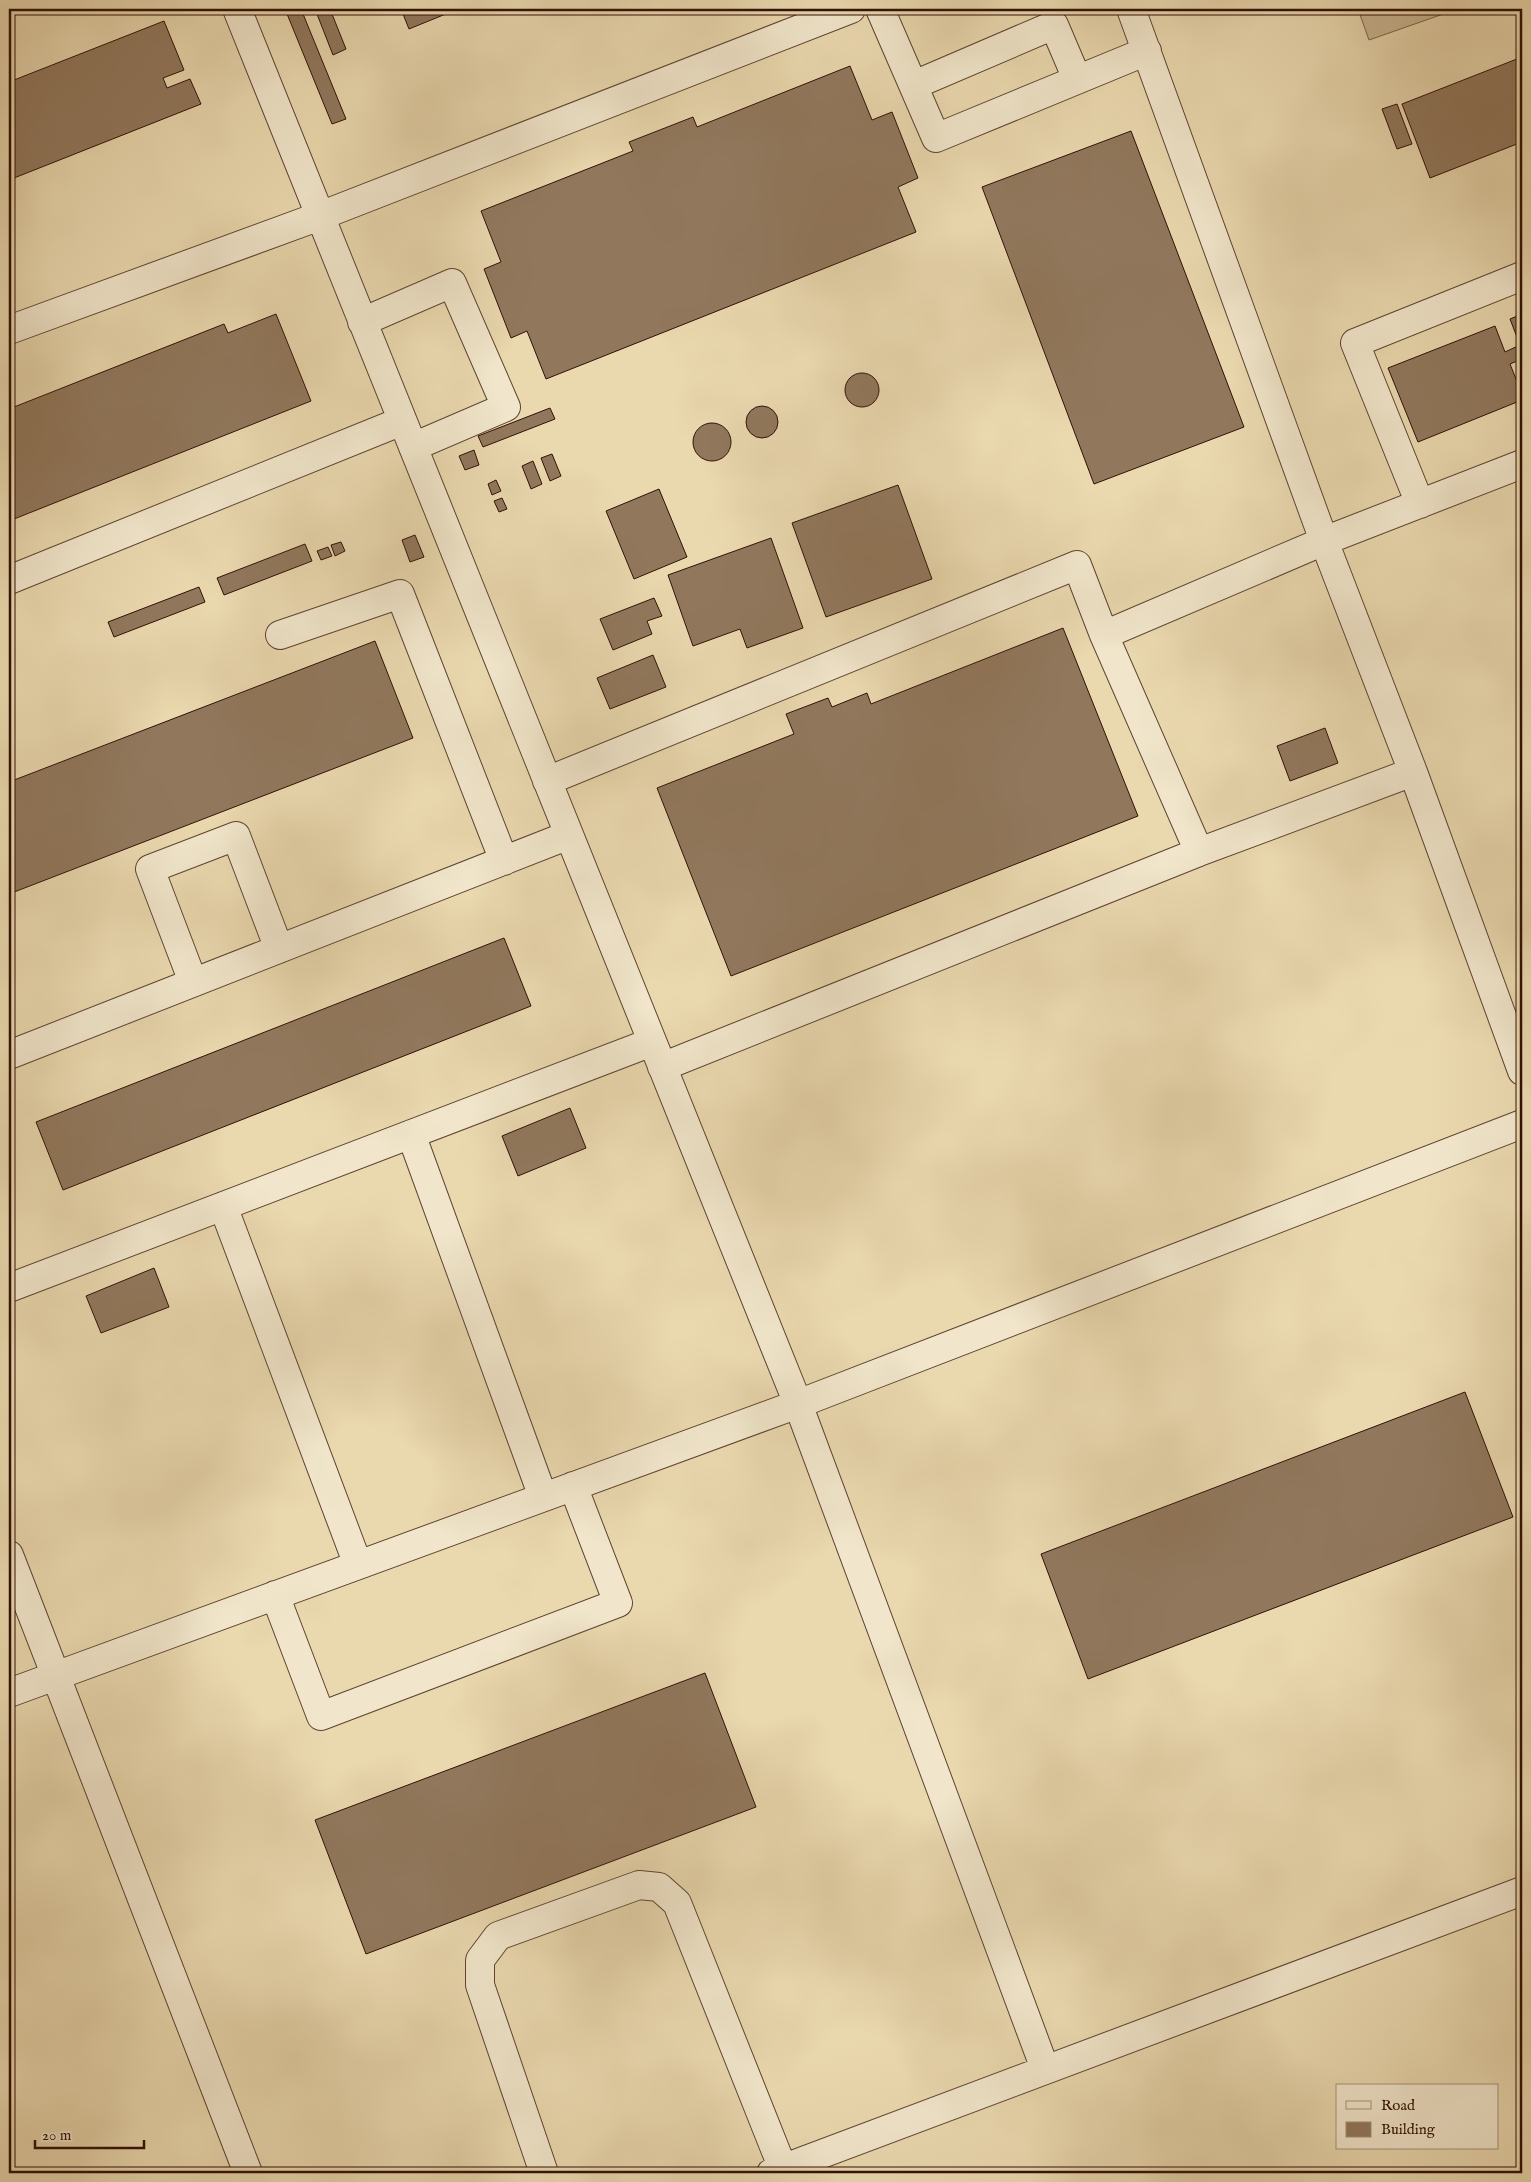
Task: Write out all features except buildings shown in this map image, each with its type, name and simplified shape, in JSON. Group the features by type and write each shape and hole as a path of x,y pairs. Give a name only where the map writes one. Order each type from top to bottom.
{"street":[{"path":"236,9 798,1404 1045,2069"},
{"path":"9,330 320,216 851,9"},
{"path":"880,9 936,138 1146,51"},
{"path":"1131,9 1324,541 1413,772 1522,1071"},
{"path":"914,86 1054,26 1078,79"},
{"path":"1420,504 1355,343 1522,276"},
{"path":"362,322 452,283 506,407 413,447"},
{"path":"9,580 402,421"},
{"path":"1104,635 1324,541 1522,464"},
{"path":"547,780 1078,565 1104,635 1199,852"},
{"path":"280,635 400,594 504,861"},
{"path":"662,1067 1199,852 1413,772"},
{"path":"9,1055 569,835"},
{"path":"193,982 150,869 236,836 279,949"},
{"path":"9,1288 652,1042"},
{"path":"9,1693 798,1404 1522,1124"},
{"path":"410,1134 543,1497"},
{"path":"223,1206 358,1565"},
{"path":"275,1595 321,1716 618,1603 573,1486"},
{"path":"9,1555 54,1676 248,2173"},
{"path":"544,2173 480,1985 480,1960 498,1936 639,1885 659,1887 677,1904 777,2171 1522,1891"}],"shaded area":[{"path":"1358,9 1447,9 1449,12 1369,40"}]}
